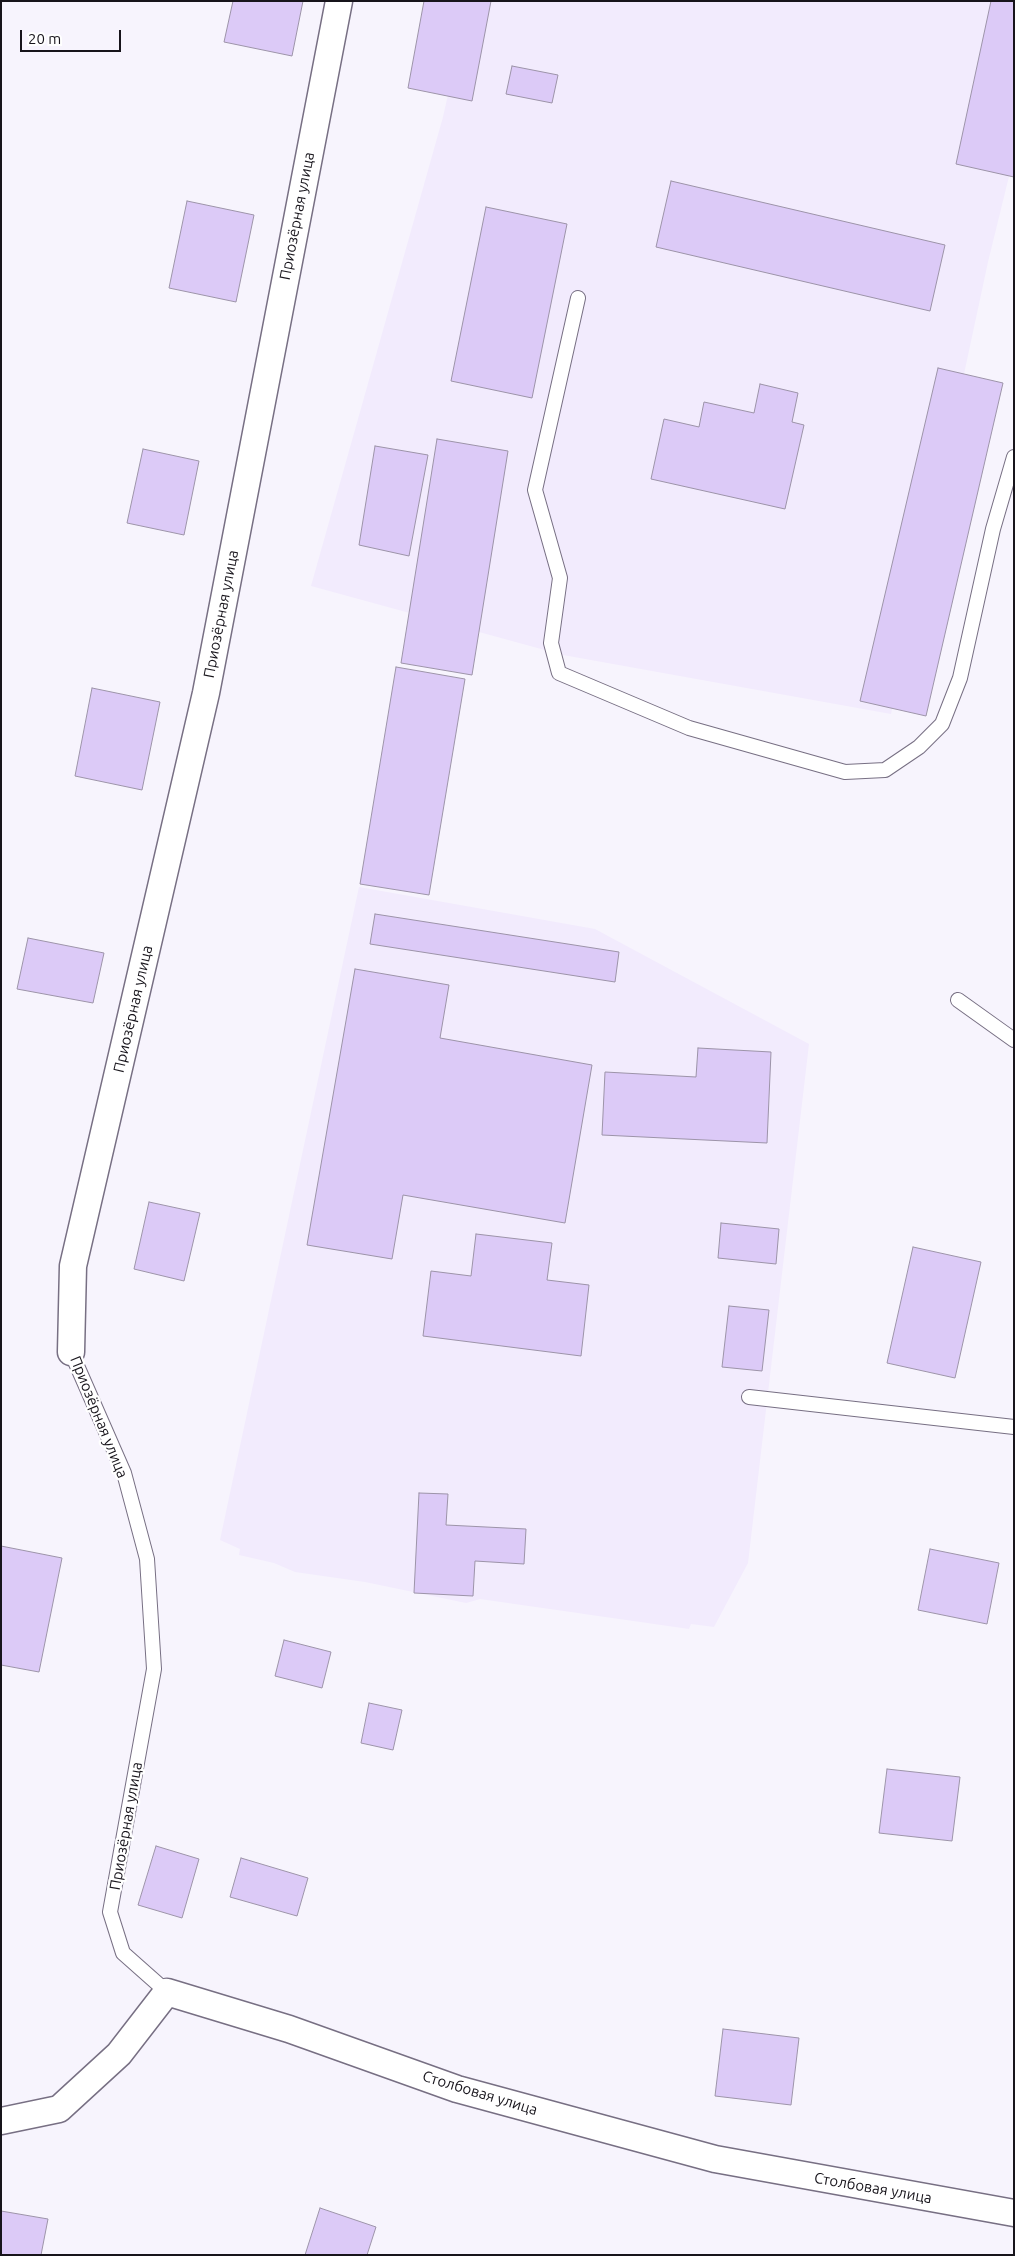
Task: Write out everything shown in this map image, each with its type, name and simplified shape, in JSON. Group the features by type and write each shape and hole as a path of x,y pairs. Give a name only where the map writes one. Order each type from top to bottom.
{"street":[{"name":"Приозёрная улица","path":"71,1352 73,1266 206,693 339,1"},
{"path":"1,2120 59,2109 119,2054 167,1992"},
{"name":"Столбовая улица","path":"167,1992 289,2029 457,2089 715,2159 1014,2213"}],"lane":[{"path":"578,298 535,490 560,578 551,643 560,673 689,728 845,772 885,770 919,747 942,724 960,678 993,529 1014,457"},
{"path":"958,1000 1014,1040"},
{"name":"Приозёрная улица","path":"71,1352 124,1473 147,1559 154,1669 110,1912 123,1953 167,1992"},
{"path":"749,1397 1014,1428"}],"shaded area":[{"path":"469,1 1014,1 1014,156 988,262 891,714 563,655 311,586 443,117"},
{"path":"359,887 595,929 809,1044 748,1563 714,1627 691,1624 689,1629 480,1599 466,1603 365,1582 295,1572 274,1563 239,1555 240,1549 220,1540"}],"building":[{"path":"233,1 303,1 292,56 224,42"},
{"path":"424,1 491,1 472,101 408,88"},
{"path":"991,1 1014,1 1014,177 956,164"},
{"path":"512,66 558,75 552,103 506,94"},
{"path":"671,181 945,245 930,311 656,247"},
{"path":"187,201 254,215 236,302 169,288"},
{"path":"486,207 567,224 532,398 451,381"},
{"path":"938,368 1003,383 926,716 860,701"},
{"path":"760,384 798,393 792,422 804,425 785,509 651,479 664,419 699,427 704,402 754,413"},
{"path":"437,439 508,451 472,675 401,663"},
{"path":"375,446 428,455 409,556 359,545"},
{"path":"143,449 199,461 184,535 127,523"},
{"path":"396,667 465,679 429,895 360,884"},
{"path":"92,688 160,702 142,790 75,776"},
{"path":"375,914 619,952 615,982 370,944"},
{"path":"28,938 104,953 93,1003 17,989"},
{"path":"355,969 449,985 440,1038 592,1065 565,1223 403,1195 392,1259 307,1245"},
{"path":"698,1048 771,1052 767,1143 602,1135 605,1072 696,1077"},
{"path":"149,1202 200,1213 184,1281 134,1269"},
{"path":"721,1223 779,1229 776,1264 718,1258"},
{"path":"476,1234 552,1243 547,1280 589,1285 581,1356 423,1336 431,1271 471,1276"},
{"path":"913,1247 981,1262 955,1378 887,1363"},
{"path":"729,1306 769,1310 762,1371 722,1367"},
{"path":"419,1493 448,1494 446,1525 526,1529 524,1564 475,1561 473,1596 414,1593"},
{"path":"1,1546 62,1558 39,1672 1,1665"},
{"path":"930,1549 999,1563 987,1624 918,1610"},
{"path":"284,1640 331,1652 322,1688 275,1676"},
{"path":"369,1703 402,1710 393,1750 361,1743"},
{"path":"887,1769 960,1777 952,1841 879,1833"},
{"path":"156,1846 199,1859 182,1918 138,1905"},
{"path":"241,1858 308,1878 297,1916 230,1897"},
{"path":"723,2029 799,2038 791,2105 715,2096"},
{"path":"320,2208 376,2227 367,2255 305,2255"},
{"path":"1,2211 48,2219 41,2255 1,2255"}]}
